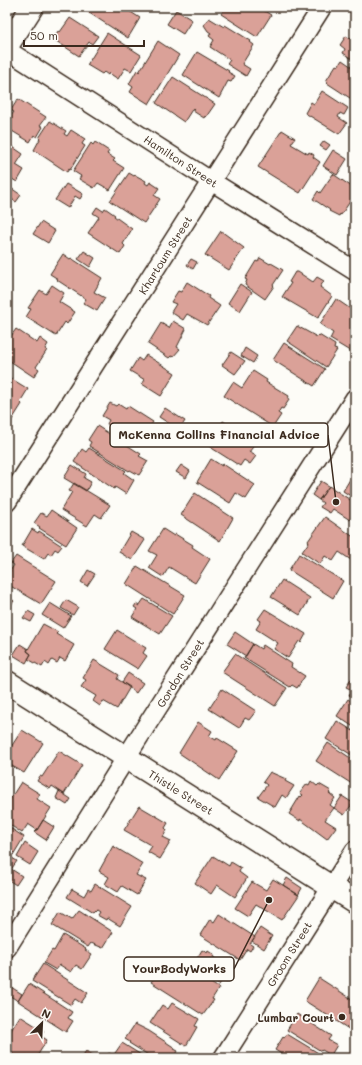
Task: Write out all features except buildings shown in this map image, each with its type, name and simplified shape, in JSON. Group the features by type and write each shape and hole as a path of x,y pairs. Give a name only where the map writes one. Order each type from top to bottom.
{"street":[{"path":"7,46 32,7"},
{"name":"Khartoum Street","path":"7,502 322,7"},
{"name":"Hamilton Street","path":"7,50 355,271"},
{"name":"Gordon Street","path":"7,948 355,398"},
{"name":"Thistle Street","path":"7,682 355,902"},
{"name":"Groom Street","path":"223,1058 355,850"}],"place":[{"name":"McKenna Collins Financial Advice","path":"336,502"},
{"name":"YourBodyWorks","path":"269,900"},
{"name":"Lumbar Court","path":"342,1017"}]}
